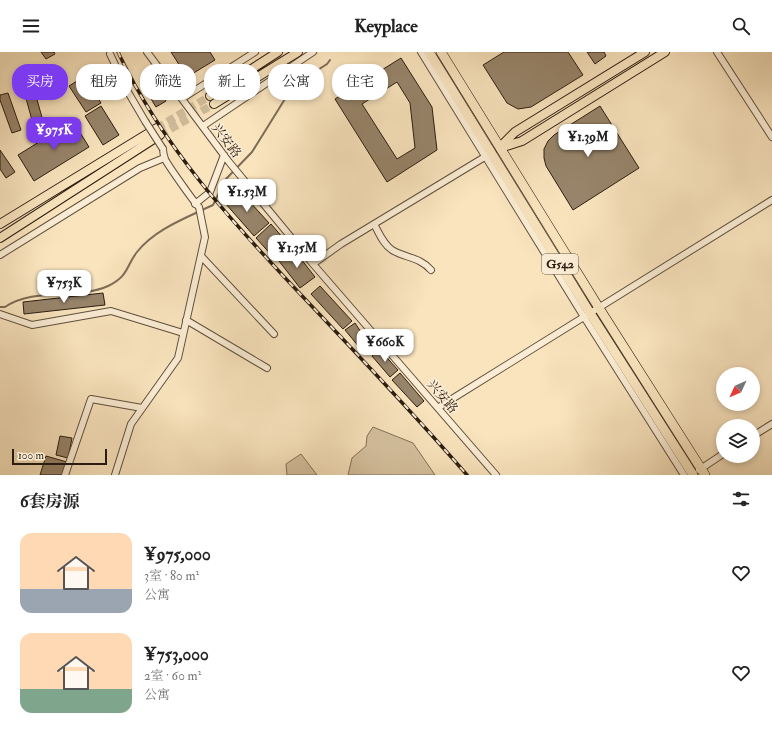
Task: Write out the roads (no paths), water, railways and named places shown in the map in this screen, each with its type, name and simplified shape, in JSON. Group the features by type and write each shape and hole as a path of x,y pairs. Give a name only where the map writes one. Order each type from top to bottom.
{"highway":[{"name":"G542","path":"429,52 488,155 587,315 690,475"},
{"name":"G542","path":"441,52 599,308 703,472"}],"main road":[{"path":"259,64 278,52"},
{"path":"214,104 298,52"},
{"path":"500,148 515,132 645,52"},
{"path":"500,148 522,141 665,52"},
{"path":"0,224 158,132 0,238"}],"street":[{"name":"兴安路","path":"147,52 156,64"},
{"path":"196,90 255,52"},
{"path":"203,126 313,52"},
{"path":"420,52 488,155"},
{"path":"717,52 772,138"},
{"path":"110,54 128,92 162,149 164,158 192,196 200,214 206,237 178,358 131,424 115,475"},
{"name":"兴安路","path":"184,100 229,162 313,264 439,407 496,475"},
{"path":"313,264 374,224 500,148"},
{"path":"197,206 210,192 224,155"},
{"path":"0,255 140,168 164,158"},
{"path":"439,407 772,200"},
{"path":"374,224 385,243 391,249 425,263 431,270"},
{"path":"201,256 274,334"},
{"path":"0,314 32,325 111,311 183,333"},
{"path":"186,320 267,368"},
{"path":"66,475 91,399 142,408"},
{"path":"760,432 772,424"},
{"path":"690,475 703,472 716,460"}],"waterway":[{"path":"202,210 213,205 226,179 252,152 293,86 327,64 330,60"},
{"path":"0,307 5,307 16,301 29,297 83,292 108,286 124,275 133,257 150,239 173,224 198,212"}],"tunnel":[{"path":"157,128 204,100"},
{"path":"160,135 214,104"}],"railway":[{"path":"118,52 136,87 156,120 201,183 278,271 387,386 467,475"}]}
